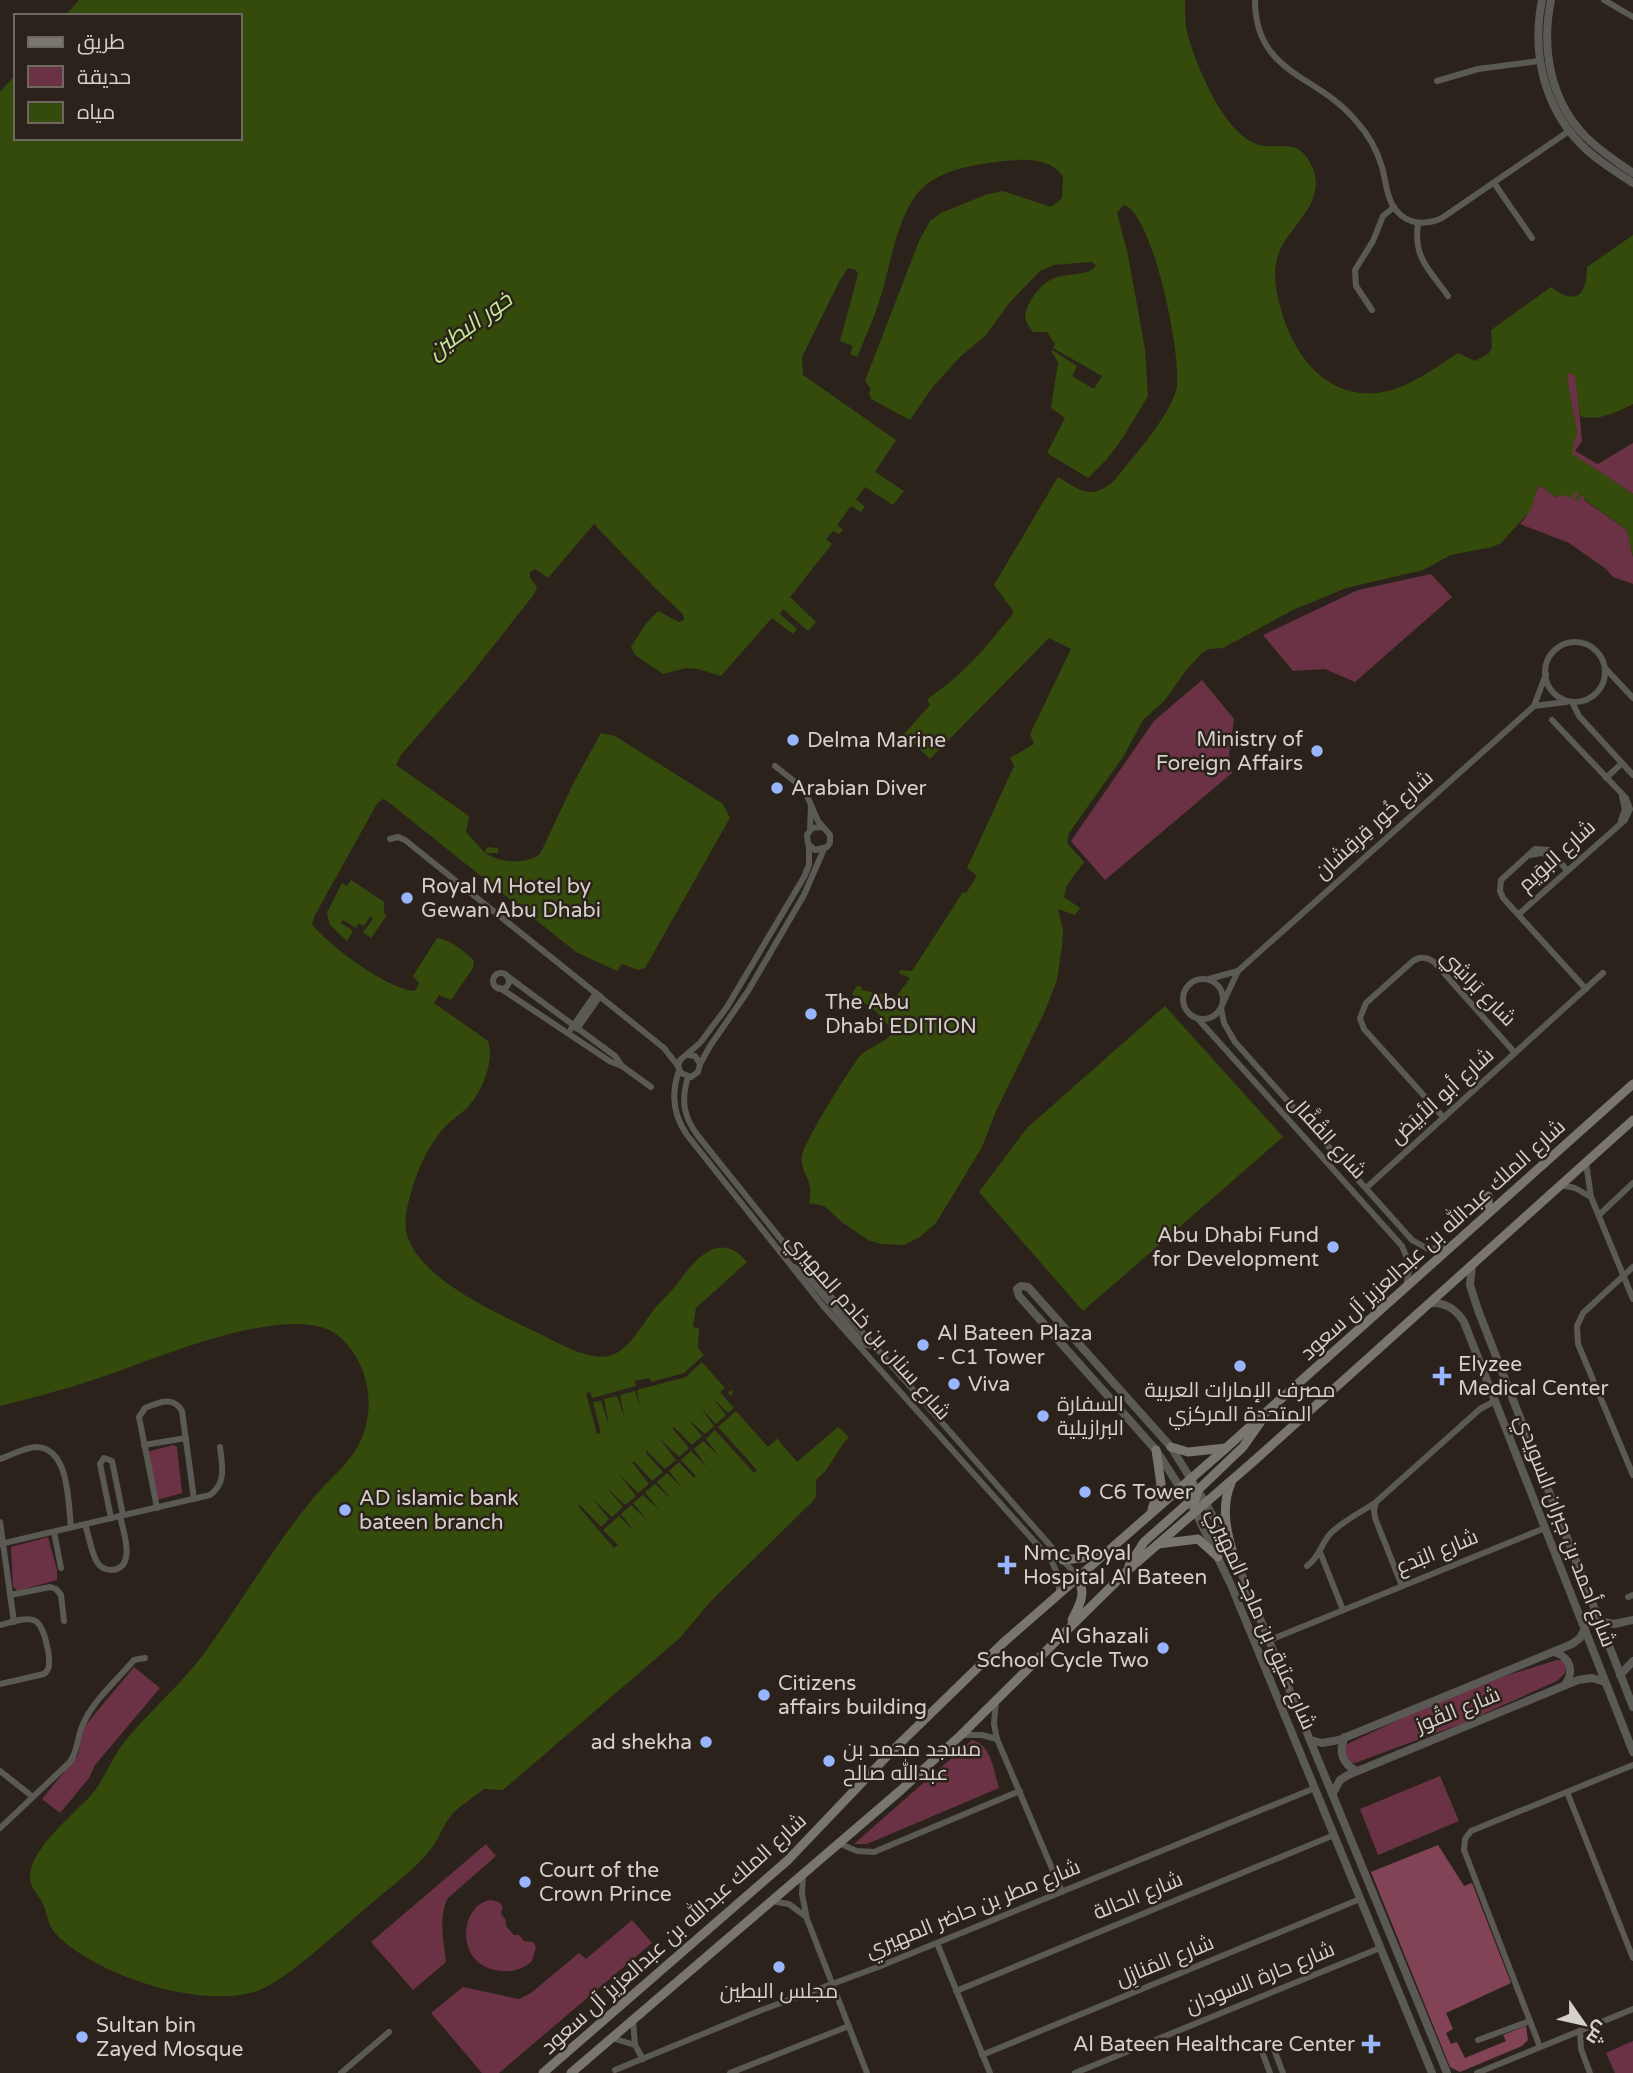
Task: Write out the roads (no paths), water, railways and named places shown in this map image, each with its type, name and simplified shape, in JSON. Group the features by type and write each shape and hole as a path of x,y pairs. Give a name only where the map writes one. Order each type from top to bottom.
{"main road":[{"name":"شارع الملك عبدالله بن عبدالعزيز آل سعود","path":"543,2073 781,1866 891,1752 1059,1592 1226,1448 1633,1084"},
{"name":"شارع الملك عبدالله بن عبدالعزيز آل سعود","path":"571,2073 961,1735 1070,1625 1156,1544 1237,1475 1633,1120"},
{"path":"1488,1196 1488,1213"},
{"path":"1195,1511 1198,1490 1243,1447 1266,1412"},
{"path":"1171,1447 1188,1452 1226,1448"},
{"path":"1149,1514 1157,1500 1161,1484 1156,1450"},
{"path":"1233,1553 1227,1531 1226,1504 1228,1491 1237,1475"},
{"path":"1127,1571 1144,1542 1189,1502 1191,1478"},
{"path":"1156,1544 1198,1539 1218,1557"},
{"path":"1063,1560 1101,1555"},
{"path":"1070,1625 1083,1595 1083,1587 1077,1576"}],"street":[{"path":"1255,0 1260,31 1272,54 1291,72 1333,98 1362,127 1378,156 1388,194 1403,217 1418,223 1442,218 1569,131"},
{"path":"1542,0 1538,27 1539,61 1550,98 1569,131 1589,152 1633,184"},
{"path":"1551,0 1547,50 1552,78 1562,104 1586,138 1633,173"},
{"path":"1604,0 1633,17"},
{"path":"1437,81 1478,69 1539,61"},
{"path":"1494,183 1532,239"},
{"path":"1371,310 1356,286 1354,270 1373,241 1383,216 1394,207"},
{"path":"1418,223 1418,253 1448,296"},
{"path":"1534,706 1571,701 1588,699 1598,691 1604,680 1605,668 1601,656 1593,648 1573,642 1554,651 1546,674 1553,692 1571,701 1580,716 1633,775"},
{"path":"1605,668 1633,698"},
{"name":"شارع خُور قِرقِشان","path":"1222,1006 1238,971 1534,706 1546,674"},
{"name":"شارع البوَيم","path":"1519,914 1618,824 1625,809 1620,793 1552,720"},
{"path":"1606,778 1622,763"},
{"path":"390,839 398,837 405,840 598,994 664,1048 688,1077 698,1072 710,1046 748,991 804,895 831,837 822,827 804,789 775,766"},
{"path":"679,1068 681,1058 706,1037 727,1007 801,882 809,865 810,846 807,838 811,806"},
{"path":"810,830 822,827"},
{"path":"810,846 818,850 824,849"},
{"path":"1567,870 1549,850 1532,850 1503,877 1499,887 1501,895 1586,989"},
{"name":"شارع بَراشِي","path":"1444,1118 1362,1025 1360,1014 1366,1003 1413,961 1428,958 1515,1053"},
{"name":"شارع خُور قِرقِشان","path":"1208,980 1238,971"},
{"path":"622,1066 615,1056 507,976 501,973 494,977 494,984 651,1087"},
{"name":"شارع أبو الأبيَض","path":"1366,1188 1603,973"},
{"path":"500,988 507,986 507,976"},
{"path":"1208,980 1220,988 1222,1006 1214,1017 1198,1019 1185,1009 1183,994 1193,982 1208,980"},
{"path":"570,1035 598,994"},
{"name":"شارع القُفَّال","path":"1222,1006 1227,1030 1235,1042 1410,1237 1425,1248 1451,1247"},
{"name":"شارع القُفَّال","path":"1198,1019 1405,1251 1410,1266 1406,1287"},
{"path":"664,1048 695,1056 700,1064"},
{"name":"شارع سنان بن خادم المهيري","path":"679,1068 674,1100 683,1131 863,1353 1051,1560 1059,1577 1059,1592"},
{"name":"شارع سنان بن خادم المهيري","path":"688,1077 684,1103 694,1131 754,1207 1077,1576"},
{"path":"1586,1163 1591,1197 1633,1299"},
{"path":"1599,1215 1633,1183"},
{"path":"1561,1185 1575,1188 1591,1197"},
{"path":"1399,1244 1410,1237"},
{"name":"شارع أحمد بن جبران السويدي","path":"1472,1265 1469,1280 1472,1294 1633,1707"},
{"path":"792,1267 805,1274 862,1342 875,1346"},
{"path":"1633,1267 1583,1314 1578,1321 1576,1335 1633,1475"},
{"name":"شارع عتيق بن ماجد المهيري","path":"1432,2073 1218,1557 1195,1511 1156,1450 1019,1296 1019,1287 1028,1287 1171,1447 1233,1553 1447,2072"},
{"name":"شارع أحمد بن جبران السويدي","path":"1430,1303 1446,1304 1462,1318 1633,1752"},
{"path":"157,1508 139,1417 145,1408 168,1401 175,1402 180,1407 194,1499"},
{"path":"1307,1566 1314,1561 1333,1531 1376,1502 1480,1409 1495,1401"},
{"path":"144,1445 186,1438"},
{"path":"0,1459 37,1447 44,1449 61,1463 65,1472 71,1527"},
{"path":"1,1544 210,1494 220,1485 223,1476 220,1447"},
{"path":"85,1524 98,1563 104,1568 116,1569 125,1561 127,1553 112,1463 110,1459 104,1458 100,1464 111,1518"},
{"path":"1376,1502 1375,1518 1402,1586"},
{"path":"0,1522 14,1622"},
{"name":"شارع البَدع","path":"1270,1640 1545,1528"},
{"path":"54,1532 61,1568"},
{"path":"1320,1552 1343,1610"},
{"path":"10,1595 50,1587 56,1589 61,1595 64,1621"},
{"path":"0,1625 30,1619 41,1625 49,1668 41,1675 0,1684"},
{"path":"1599,1621 1614,1625 1633,1620"},
{"name":"شارع القُوز","path":"1311,1740 1328,1742 1345,1737 1554,1652 1576,1642 1585,1629"},
{"path":"1554,1652 1564,1657 1570,1667 1569,1679 1565,1685"},
{"path":"0,1828 72,1758 80,1729 89,1713 134,1660 145,1658"},
{"path":"1620,1675 1633,1661"},
{"name":"شارع القُوز","path":"1333,1793 1340,1780 1357,1771 1565,1685 1587,1678 1605,1682"},
{"path":"996,1701 994,1724 998,1739 1062,1892"},
{"path":"1404,1701 1409,1711"},
{"path":"961,1735 975,1734 998,1739"},
{"path":"1345,1737 1341,1748 1342,1756 1348,1766 1357,1771"},
{"path":"1540,2047 1464,1843 1471,1831 1633,1765"},
{"path":"0,1770 33,1797"},
{"name":"شارع مطر بن حاضر المهيري","path":"615,2070 936,1943 1315,1788"},
{"path":"838,1843 860,1852 874,1852 1020,1791"},
{"path":"1567,1792 1633,1958"},
{"name":"شارع الحالة","path":"956,1991 1334,1835"},
{"path":"1350,1874 1358,1875 1364,1870"},
{"path":"803,1872 802,1894 807,1919 867,2073"},
{"name":"شارع المَنازِل","path":"982,2055 1360,1899"},
{"path":"769,1902 789,1904 807,1919"},
{"path":"1366,1914 1380,1909"},
{"path":"936,1943 990,2073"},
{"name":"شارع حارة السودان","path":"1075,2073 1380,1948"},
{"path":"1477,2073 1633,2009"},
{"path":"633,2020 635,2045 643,2059"},
{"path":"1478,2040 1530,2021"},
{"path":"730,2073 849,2026"},
{"path":"1580,2031 1581,2049 1590,2073"},
{"path":"341,2073 349,2070 389,2032"},
{"path":"1568,2035 1581,2049"},
{"path":"612,2038 635,2045"},
{"path":"1272,2044 1283,2073"},
{"path":"1261,2049 1270,2073"}],"water":[{"name":"خور البطين","path":"79,0 1185,0 1188,37 1206,84 1223,113 1243,136 1254,143 1262,146 1286,146 1301,151 1313,169 1316,182 1310,205 1281,247 1277,259 1277,295 1285,323 1302,356 1326,380 1358,393 1377,393 1399,388 1420,378 1458,353 1475,361 1488,354 1492,348 1491,330 1551,287 1567,296 1578,295 1585,285 1587,267 1633,235 1633,404 1600,417 1580,416 1575,376 1569,372 1567,380 1577,432 1573,454 1633,494 1633,557 1627,530 1584,499 1585,497 1582,495 1577,501 1574,500 1579,493 1577,491 1571,498 1563,495 1555,497 1540,485 1531,510 1501,543 1451,555 1423,570 1346,588 1293,610 1223,648 1209,649 1202,653 1165,700 1143,720 1123,757 1069,833 1067,843 1084,862 1067,885 1064,897 1080,908 1075,915 1058,909 1063,930 1062,946 1057,980 1045,1011 996,1111 982,1147 936,1223 920,1237 904,1245 881,1244 868,1240 824,1206 809,1203 810,1187 802,1156 818,1122 859,1057 890,1036 893,1031 877,1012 852,994 857,986 862,987 862,990 896,997 910,978 899,973 900,970 912,971 963,892 966,893 977,876 967,868 1014,766 1010,758 1034,744 1030,734 1071,649 1049,638 930,759 904,734 930,705 927,699 985,648 1014,612 994,585 1058,477 1087,492 1107,486 1115,480 1149,437 1165,414 1176,391 1177,375 1171,322 1164,290 1145,232 1134,213 1123,205 1117,213 1128,255 1145,349 1148,396 1122,439 1088,478 1047,453 1065,418 1051,408 1058,363 1025,318 1032,298 1040,288 1055,278 1090,270 1096,266 1092,262 1053,265 1040,271 1010,302 986,335 960,357 932,388 910,420 871,399 871,389 865,381 919,241 930,221 941,213 985,195 1003,191 1051,207 1062,198 1063,176 1051,165 1028,160 984,164 944,174 917,194 902,222 879,302 857,357 850,354 853,346 840,341 858,274 856,270 848,268 802,357 803,375 896,440 875,472 904,491 893,505 865,487 856,499 865,507 861,512 851,506 837,525 843,530 839,534 833,531 826,539 832,544 790,597 816,622 808,631 783,609 780,614 797,629 793,634 772,618 721,676 686,668 663,674 635,655 631,647 658,611 679,622 684,620 683,614 594,524 548,578 535,569 530,572 530,578 537,587 535,593 468,678 401,755 396,765 469,816 466,832 485,853 505,861 528,860 540,854 601,733 615,736 723,804 730,818 645,968 638,970 622,964 617,971 576,952 387,801 383,799 378,802 312,924 359,965 389,983 415,991 419,983 413,976 437,938 457,946 474,961 473,968 451,1000 439,995 434,1003 488,1041 490,1049 488,1068 477,1095 466,1109 442,1130 421,1164 406,1212 408,1238 416,1254 429,1268 462,1294 560,1344 600,1357 617,1353 630,1342 656,1307 700,1257 718,1248 737,1252 747,1262 696,1308 693,1327 699,1328 698,1348 733,1390 731,1397 744,1412 747,1410 756,1419 753,1423 769,1441 775,1436 797,1462 838,1427 849,1437 816,1480 816,1496 813,1501 711,1601 680,1638 503,1790 484,1789 456,1811 419,1863 310,1956 269,1985 257,1991 234,1996 208,1996 150,1985 95,1962 55,1933 30,1879 32,1866 41,1848 94,1792 119,1749 203,1655 296,1520 350,1458 366,1425 369,1401 361,1366 340,1337 318,1326 290,1324 256,1328 219,1337 82,1384 0,1406 0,92 14,76 14,140 242,140 242,14 67,14"},
{"path":"487,847 498,848 498,853 485,853"},
{"path":"351,880 384,902 384,913 387,915 371,938 363,932 373,919 370,916 364,926 359,923 356,928 343,920 341,923 353,931 347,941 330,925 327,913 342,883 347,886"},
{"path":"1165,1006 1283,1137 1083,1311 979,1192 1027,1128"}],"place":[{"name":"Delma Marine","path":"793,740"},
{"name":"Ministry of Foreign Affairs","path":"1317,751"},
{"name":"Arabian Diver","path":"777,788"},
{"name":"Royal M Hotel by Gewan Abu Dhabi","path":"407,898"},
{"name":"The Abu Dhabi EDITION","path":"811,1014"},
{"name":"Abu Dhabi Fund for Development","path":"1333,1247"},
{"name":"Al Bateen Plaza - C1 Tower","path":"923,1345"},
{"name":"مصرف الإمارات العربية المتحدة المركزي","path":"1240,1366"},
{"name":"Elyzee Medical Center","path":"1442,1376"},
{"name":"Viva","path":"954,1384"},
{"name":"السفارة البرازيلية","path":"1043,1416"},
{"name":"C6 Tower","path":"1085,1492"},
{"name":"AD islamic bank bateen branch","path":"345,1510"},
{"name":"Nmc Royal Hospital Al Bateen","path":"1007,1565"},
{"name":"Al Ghazali School Cycle Two","path":"1163,1648"},
{"name":"Citizens affairs building","path":"764,1695"},
{"name":"ad shekha","path":"706,1742"},
{"name":"مسجد محمد بن عبدالله صالح","path":"829,1761"},
{"name":"Court of the Crown Prince","path":"525,1882"},
{"name":"مجلس البطين","path":"779,1967"},
{"name":"Sultan bin Zayed Mosque","path":"82,2037"},
{"name":"Al Bateen Healthcare Center","path":"1371,2044"}]}
